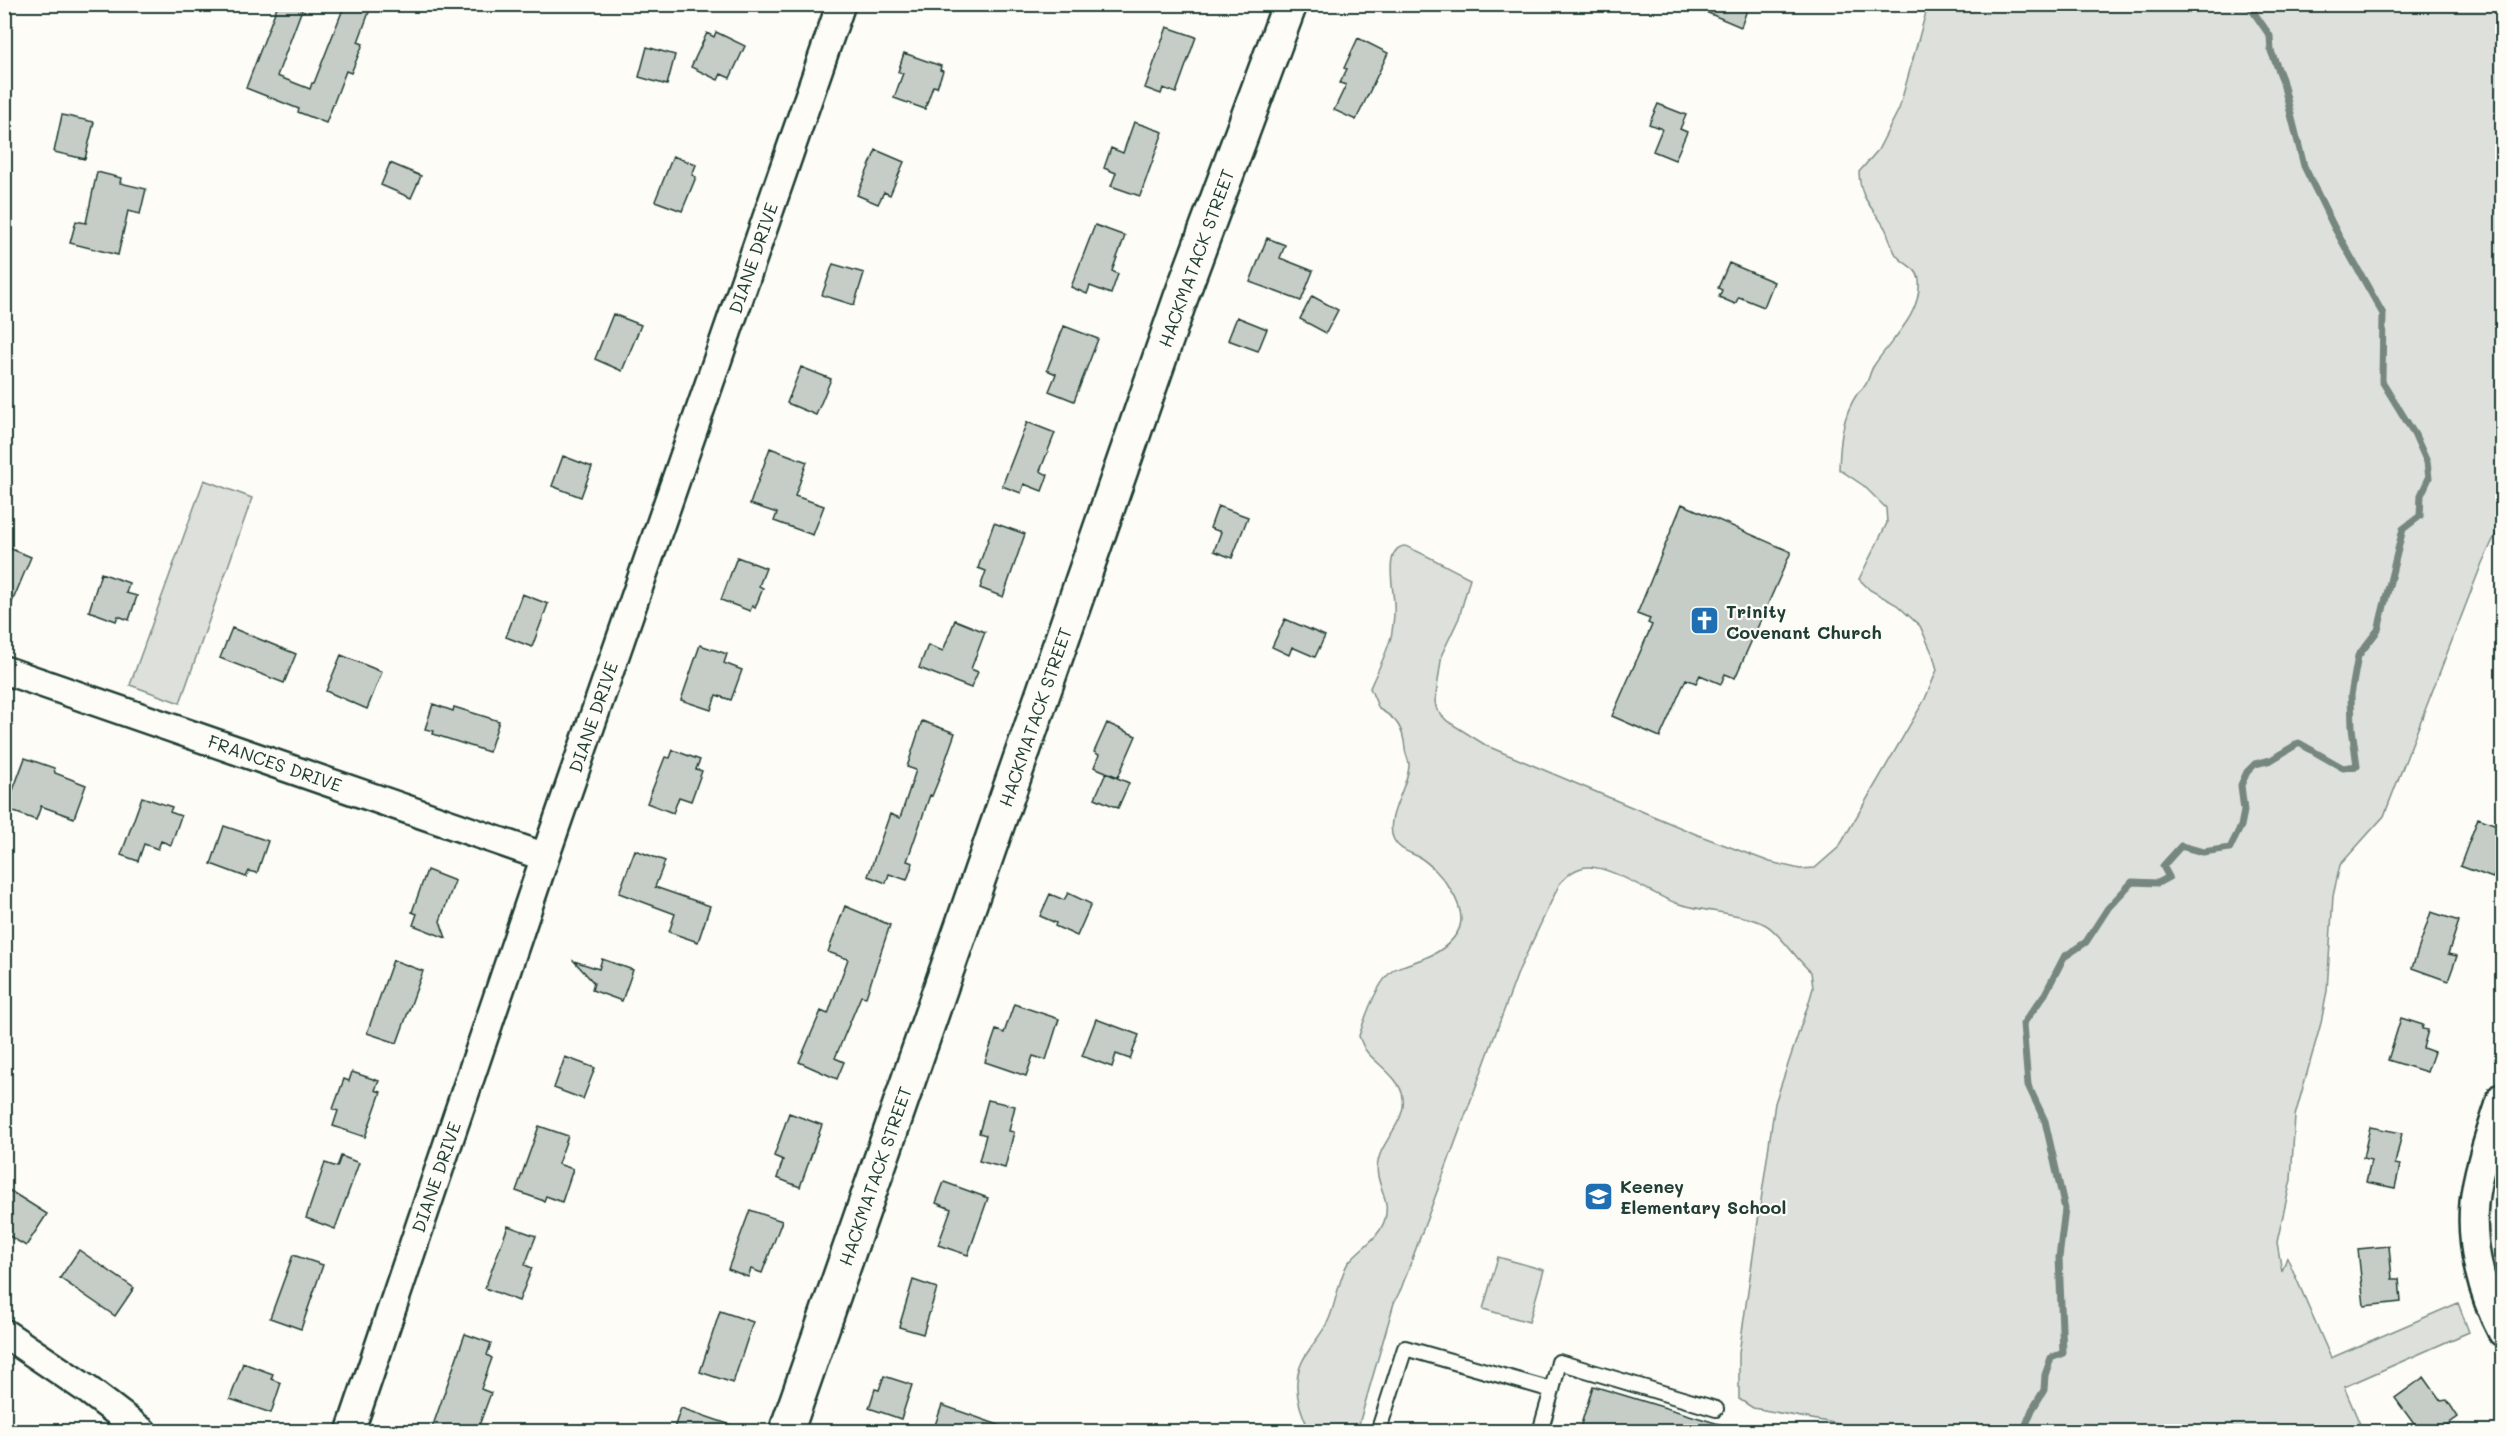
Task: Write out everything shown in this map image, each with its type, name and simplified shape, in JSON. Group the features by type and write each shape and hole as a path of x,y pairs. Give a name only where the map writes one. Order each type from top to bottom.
{"street":[{"name":"DIANE DRIVE","path":"350,1431 545,856 841,4"},
{"name":"HACKMATACK STREET","path":"786,1431 1177,308 1290,4"},
{"name":"FRANCES DRIVE","path":"4,670 545,856"},
{"path":"2502,1097 2474,1203 2477,1259 2492,1312 2502,1332"},
{"path":"4,1333 88,1390 143,1431"}],"lane":[{"path":"1378,1431 1405,1348 1552,1390"},
{"path":"1540,1431 1559,1362 1716,1409"}],"shaded area":[{"path":"1928,5 2502,5 2502,521 2482,563 2384,816 2340,865 2333,896 2327,991 2321,1023 2295,1116 2291,1180 2277,1242 2282,1272 2287,1257 2331,1358 2458,1303 2469,1332 2344,1387 2363,1431 1856,1432 1844,1425 1753,1408 1739,1399 1739,1353 1775,1103 1813,988 1811,972 1766,925 1746,918 1676,903 1619,875 1587,867 1575,870 1560,883 1519,970 1394,1303 1357,1431 1310,1431 1298,1397 1299,1371 1302,1362 1329,1319 1342,1275 1348,1263 1377,1234 1384,1222 1386,1204 1377,1172 1378,1163 1381,1152 1399,1119 1403,1105 1398,1085 1367,1052 1359,1036 1372,1001 1387,976 1395,968 1442,949 1453,939 1460,923 1457,902 1444,880 1419,857 1399,847 1391,832 1394,813 1408,773 1409,763 1400,729 1390,716 1379,709 1370,688 1386,653 1392,632 1394,607 1391,571 1394,554 1398,549 1408,547 1470,578 1459,618 1442,654 1435,702 1437,710 1447,721 1487,746 1698,835 1770,862 1800,869 1815,868 1839,847 1925,699 1937,670 1920,626 1897,605 1870,590 1859,579 1887,523 1886,508 1864,486 1839,469 1843,430 1852,402 1866,384 1873,367 1904,326 1919,293 1918,276 1894,251 1885,228 1864,196 1859,172 1878,150 1899,109"},
{"path":"204,480 252,498 180,703 130,685"},
{"path":"1498,1257 1544,1270 1529,1322 1483,1309"}],"building":[{"path":"278,4 304,4 277,76 310,89 345,4 372,4 358,42 363,44 351,73 346,71 326,123 298,112 299,109 246,88"},
{"path":"1687,4 1749,4 1741,27"},
{"path":"1167,27 1196,37 1176,93 1163,88 1161,94 1145,88"},
{"path":"716,32 745,46 730,78 721,74 718,80 691,67 707,33 714,37"},
{"path":"1358,38 1388,53 1356,120 1334,110 1346,85 1340,83 1347,69 1344,68"},
{"path":"647,47 675,55 667,85 639,77"},
{"path":"904,53 941,66 940,70 943,71 937,87 933,86 925,109 894,98 903,73 898,72"},
{"path":"1658,104 1686,115 1680,129 1687,132 1675,160 1653,151 1662,129 1649,124"},
{"path":"62,115 94,122 85,159 54,152"},
{"path":"1134,122 1163,132 1140,196 1111,186 1116,173 1104,168 1111,148 1123,153"},
{"path":"876,150 904,162 890,195 884,192 878,204 857,195"},
{"path":"673,156 696,165 692,175 696,177 682,211 655,201"},
{"path":"390,163 421,176 411,198 381,185"},
{"path":"97,172 121,178 120,183 146,189 140,214 128,211 118,255 70,243 76,221 86,223"},
{"path":"1095,225 1125,236 1112,271 1118,274 1111,294 1090,286 1087,294 1071,287"},
{"path":"1267,238 1285,245 1280,258 1313,271 1301,301 1250,282"},
{"path":"1729,263 1774,282 1764,307 1739,297 1735,304 1719,297 1722,290 1718,288"},
{"path":"833,264 864,273 854,305 822,295"},
{"path":"1312,296 1338,310 1326,333 1300,319"},
{"path":"613,314 641,325 622,371 595,359"},
{"path":"1237,317 1267,329 1258,351 1228,340"},
{"path":"1064,326 1098,339 1074,401 1049,391 1056,374 1047,370"},
{"path":"801,367 831,379 816,415 787,403"},
{"path":"1027,422 1055,433 1040,471 1048,475 1042,491 1024,484 1021,493 1002,486"},
{"path":"770,448 807,462 795,496 824,506 813,535 774,521 777,513 750,504"},
{"path":"563,456 592,467 581,497 552,486"},
{"name":"Trinity Covenant Church","path":"1682,504 1791,552 1735,678 1725,674 1721,684 1700,675 1696,683 1686,679 1660,737 1612,716 1652,625 1648,623 1650,619 1637,614"},
{"path":"1218,506 1248,517 1232,558 1214,551 1221,532 1210,528"},
{"path":"994,523 1025,534 1003,597 980,588 986,571 978,568"},
{"path":"4,546 31,557 5,619 4,619"},
{"path":"737,557 766,568 759,586 763,588 755,608 752,606 750,611 721,600"},
{"path":"101,573 129,583 126,593 137,596 129,620 118,616 116,621 89,611"},
{"path":"522,594 548,604 532,647 506,637"},
{"path":"1285,619 1325,636 1315,657 1292,647 1289,655 1272,647"},
{"path":"955,620 985,632 971,669 978,672 971,688 919,668 928,645 943,651"},
{"path":"232,628 296,654 284,683 220,658"},
{"path":"700,645 727,654 724,663 742,670 731,700 716,695 711,710 681,700"},
{"path":"341,655 382,672 367,709 326,691"},
{"path":"433,704 453,711 454,707 499,721 489,752 433,734 434,731 425,729"},
{"path":"922,721 955,733 907,861 913,863 907,880 889,874 886,883 868,876 890,814 900,818 916,770 907,767"},
{"path":"1107,723 1136,736 1118,777 1094,767 1099,755 1094,752"},
{"path":"673,750 700,760 696,769 702,771 691,801 679,797 673,813 647,803 665,757 670,758"},
{"path":"25,758 54,768 55,773 86,785 74,818 41,806 36,820 6,809"},
{"path":"1106,773 1129,783 1118,808 1095,798"},
{"path":"142,797 172,807 170,812 181,816 171,845 161,841 158,849 144,844 138,861 121,855"},
{"path":"2478,818 2502,827 2496,847 2502,849 2502,852 2493,878 2460,866"},
{"path":"224,826 268,841 257,873 249,871 246,877 211,864"},
{"path":"635,850 665,861 655,887 710,906 698,942 669,932 675,914 619,893"},
{"path":"427,870 455,881 440,921 446,938 413,925 417,914 412,912"},
{"path":"1068,893 1091,904 1077,936 1040,916 1050,894 1064,900"},
{"path":"845,906 890,925 866,997 861,996 835,1058 844,1062 837,1079 799,1062 821,1011 828,1014 848,959 828,952"},
{"path":"2431,912 2459,921 2448,954 2457,956 2448,981 2412,968"},
{"path":"602,959 633,970 622,1001 592,990 594,983 574,961 599,969"},
{"path":"393,960 423,971 397,1043 367,1033"},
{"path":"1014,1004 1059,1019 1046,1060 1033,1056 1026,1076 985,1062 996,1030 1004,1033"},
{"path":"2401,1018 2423,1025 2422,1029 2428,1030 2423,1048 2434,1052 2427,1072 2388,1060"},
{"path":"1096,1019 1139,1035 1130,1059 1116,1054 1112,1067 1082,1056"},
{"path":"565,1057 595,1068 583,1099 554,1088"},
{"path":"352,1072 379,1081 375,1090 381,1092 365,1137 333,1126 338,1111 333,1109 344,1079 349,1081"},
{"path":"988,1100 1015,1106 1009,1131 1014,1132 1005,1168 979,1161 986,1135 979,1133"},
{"path":"789,1113 822,1125 800,1187 777,1178 783,1160 774,1156"},
{"path":"539,1126 568,1136 558,1164 573,1169 562,1202 546,1196 544,1201 516,1191"},
{"path":"2370,1127 2402,1133 2395,1164 2400,1165 2395,1188 2366,1182 2371,1160 2363,1158"},
{"path":"341,1156 359,1163 335,1229 306,1218 325,1163 337,1167"},
{"path":"944,1182 988,1198 968,1255 938,1245 951,1209 936,1203"},
{"path":"4,1187 47,1214 26,1246 4,1233"},
{"path":"750,1210 782,1221 762,1273 751,1269 748,1277 728,1269"},
{"path":"508,1226 536,1236 525,1265 532,1268 519,1301 485,1288"},
{"path":"2389,1246 2392,1279 2399,1279 2401,1302 2364,1306 2358,1249"},
{"path":"79,1250 134,1288 115,1316 60,1278"},
{"path":"293,1255 323,1265 301,1329 270,1318"},
{"path":"913,1280 937,1288 923,1334 899,1327"},
{"path":"720,1311 753,1322 733,1383 700,1372"},
{"path":"465,1334 491,1343 487,1355 492,1358 481,1389 491,1393 477,1431 431,1431"},
{"path":"243,1363 273,1374 271,1379 281,1383 271,1413 230,1399"},
{"path":"884,1376 912,1385 901,1419 869,1408 875,1389 879,1390"},
{"path":"2424,1377 2441,1401 2447,1400 2458,1417 2438,1431 2419,1431 2395,1398"},
{"path":"1593,1386 1729,1427 1728,1431 1579,1431"},
{"path":"942,1405 1010,1429 1010,1431 933,1431"},
{"path":"681,1408 740,1428 740,1431 673,1431"}],"waterway":[{"path":"2023,1432 2044,1390 2045,1375 2051,1358 2063,1353 2059,1258 2065,1209 2045,1121 2028,1085 2023,1024 2045,994 2064,957 2086,942 2108,908 2132,882 2158,883 2169,877 2163,866 2181,846 2203,852 2230,848 2241,826 2244,811 2241,785 2247,772 2255,764 2271,760 2299,743 2343,768 2357,766 2351,695 2358,656 2378,630 2403,529 2420,516 2421,495 2429,478 2427,462 2415,435 2382,381 2383,314 2334,227 2304,166 2282,79 2271,51 2270,36 2248,4"}],"place":[{"name":"Trinity Covenant Church","path":"1705,621"},
{"name":"Keeney Elementary School","path":"1599,1196"}]}
